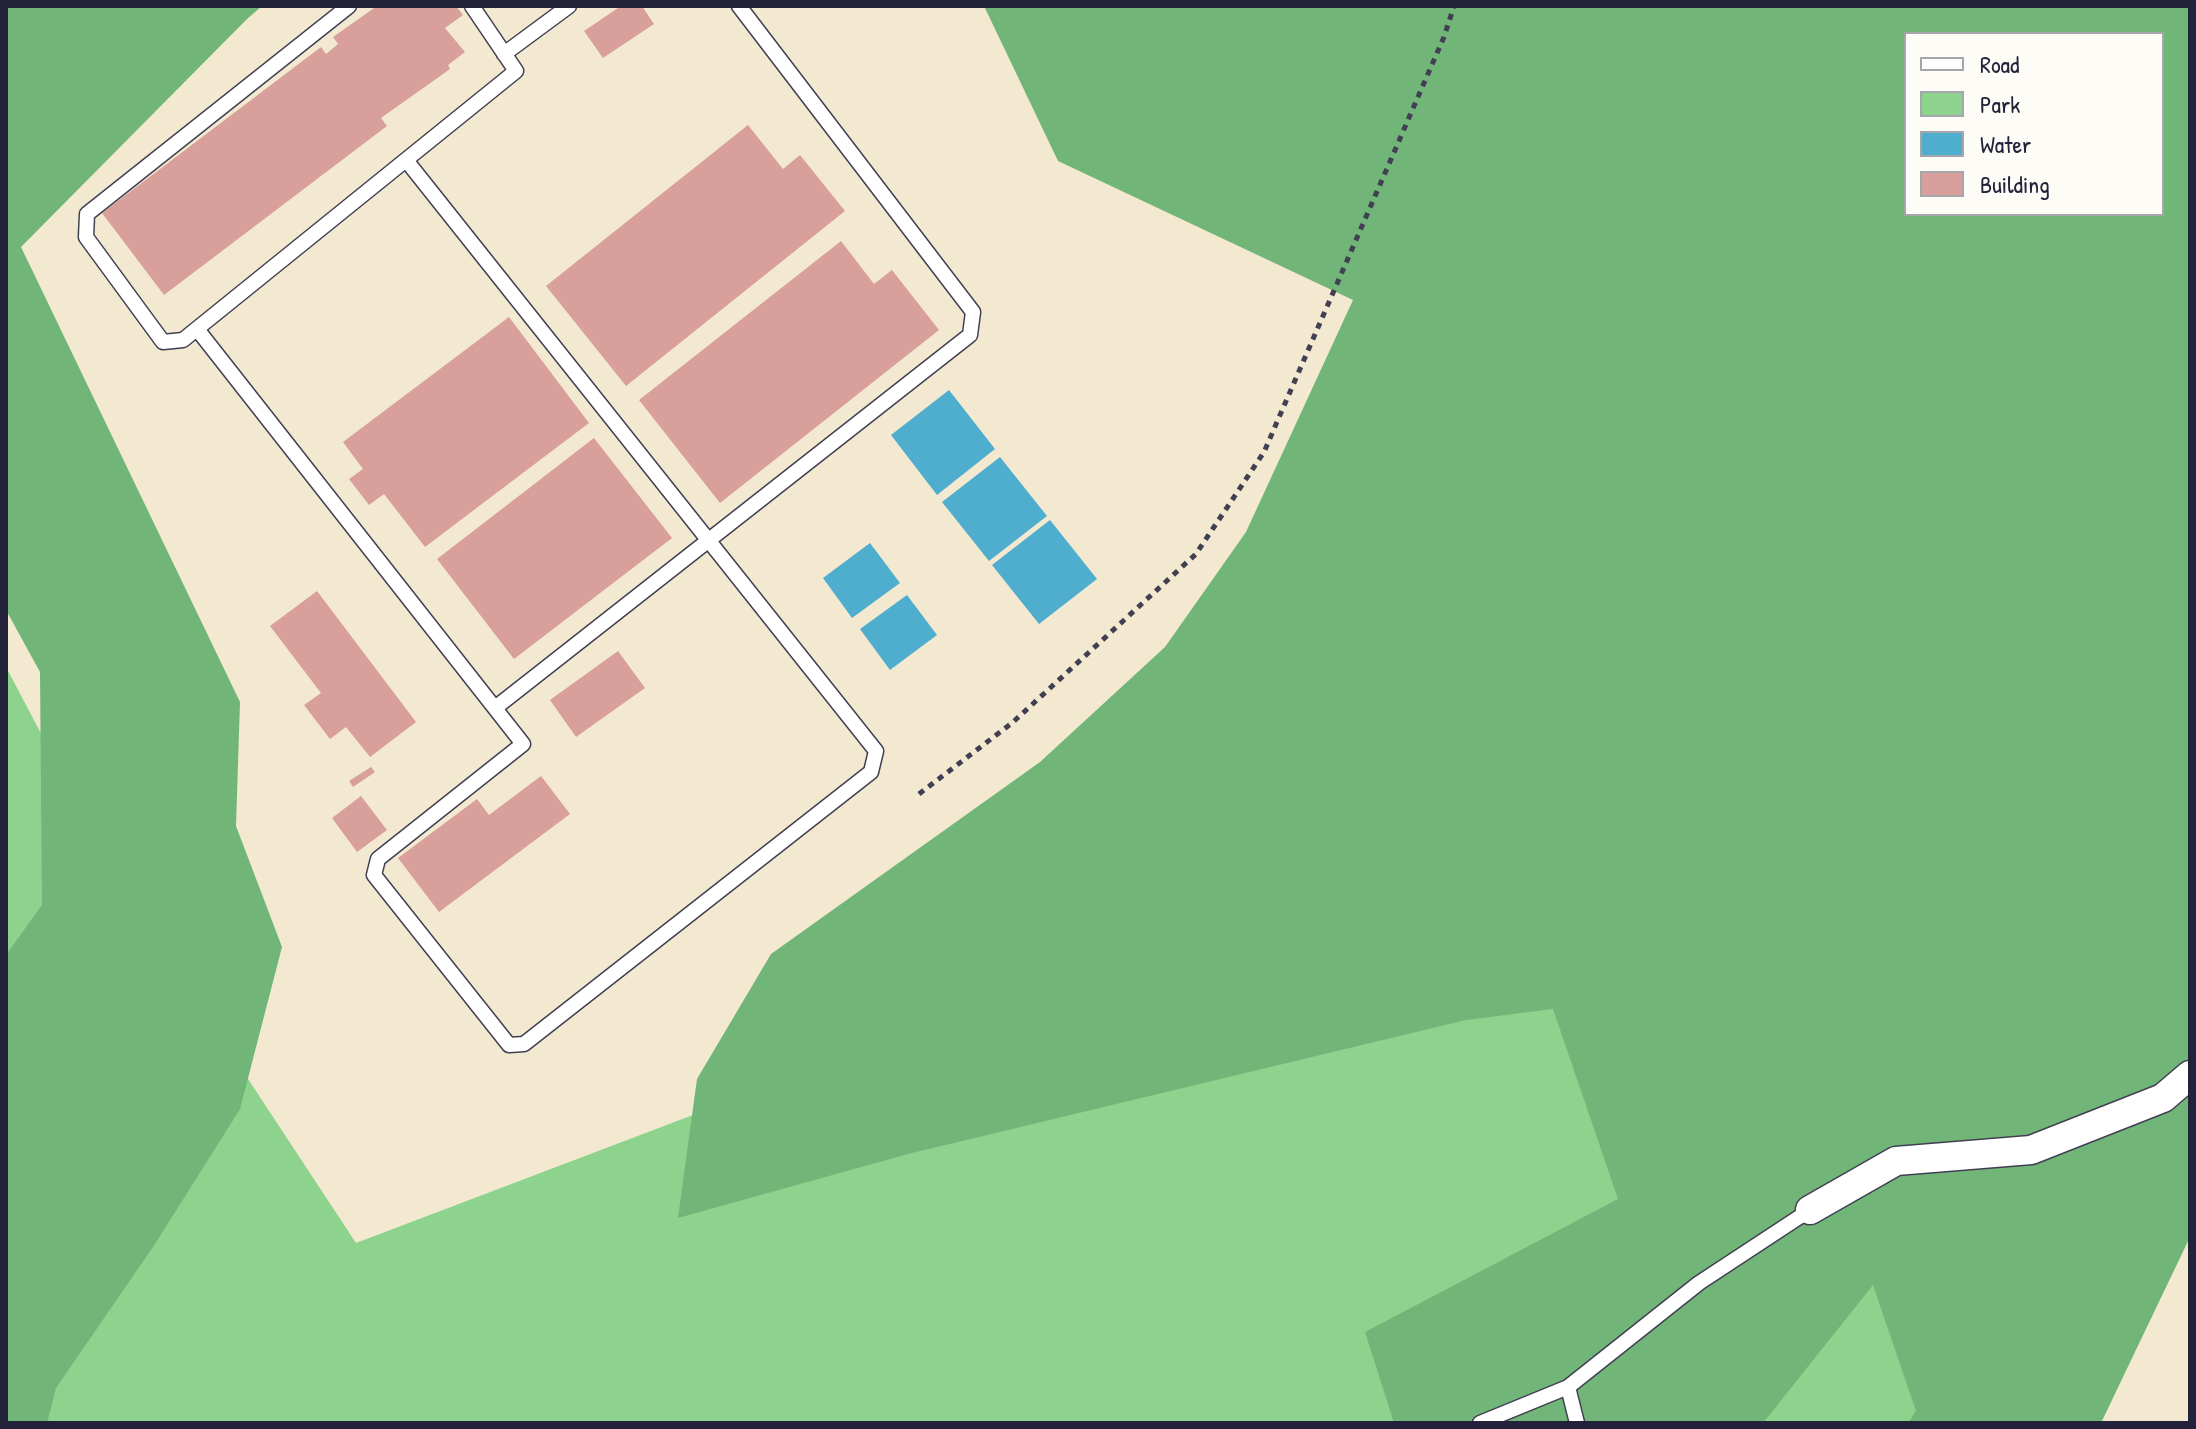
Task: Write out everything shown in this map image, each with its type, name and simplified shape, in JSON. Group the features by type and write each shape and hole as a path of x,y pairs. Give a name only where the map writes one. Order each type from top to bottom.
{"street":[{"path":"1810,1210 1896,1161 2031,1150 2163,1098 2190,1075"}],"lane":[{"path":"349,6 87,214 86,237 163,342 183,340 516,71 472,6"},
{"path":"504,54 569,6"},
{"path":"495,708 970,335 973,312 739,6"},
{"path":"197,329 523,744 378,859 374,875 509,1045 524,1044 871,772 876,751 406,160"},
{"path":"1480,1423 1568,1387 1699,1283 1810,1210"},
{"path":"1568,1387 1577,1423"}],"path":[{"path":"919,794 1012,723 1196,554 1205,541 1264,452 1444,37 1454,6"}],"green space":[{"path":"6,6 262,6 21,247 240,702 236,826 282,947 240,1109 155,1244 56,1388 47,1423 6,1423 6,955 42,905 40,672 6,610"},
{"path":"984,6 2190,6 2190,1237 2101,1423 1908,1423 1916,1411 1873,1285 1763,1423 1394,1423 1365,1332 1618,1199 1553,1009 1466,1020 908,1154 678,1218 697,1079 771,954 1040,762 1165,647 1246,532 1353,300 1058,161"},
{"path":"6,667 123,889 356,1243 872,1047 1670,926 1993,1423 6,1423"}],"water":[{"path":"949,390 995,449 937,495 891,435"},
{"path":"1000,457 1047,516 989,561 942,502"},
{"path":"1050,520 1097,579 1039,624 992,565"},
{"path":"870,543 900,583 852,618 823,578"},
{"path":"907,595 937,635 890,670 860,629"}],"building":[{"path":"377,6 456,6 463,15 445,28 465,52 448,65 450,69 381,118 387,126 164,295 102,213 321,47 326,54 338,44 333,37"},
{"path":"621,6 642,6 654,24 603,58 584,31"},
{"path":"748,125 783,169 800,155 845,211 626,386 546,286"},
{"path":"841,241 874,284 892,270 939,330 720,503 639,400"},
{"path":"509,317 589,423 425,547 384,494 369,505 349,479 363,469 343,442"},
{"path":"594,438 672,538 514,659 437,559"},
{"path":"317,591 416,722 370,757 346,727 330,739 304,705 321,693 270,626"},
{"path":"618,651 645,688 576,737 550,700"},
{"path":"371,767 375,772 353,787 349,781"},
{"path":"541,776 570,814 439,912 398,858 477,799 489,815"},
{"path":"361,796 387,830 357,852 332,818"}]}
